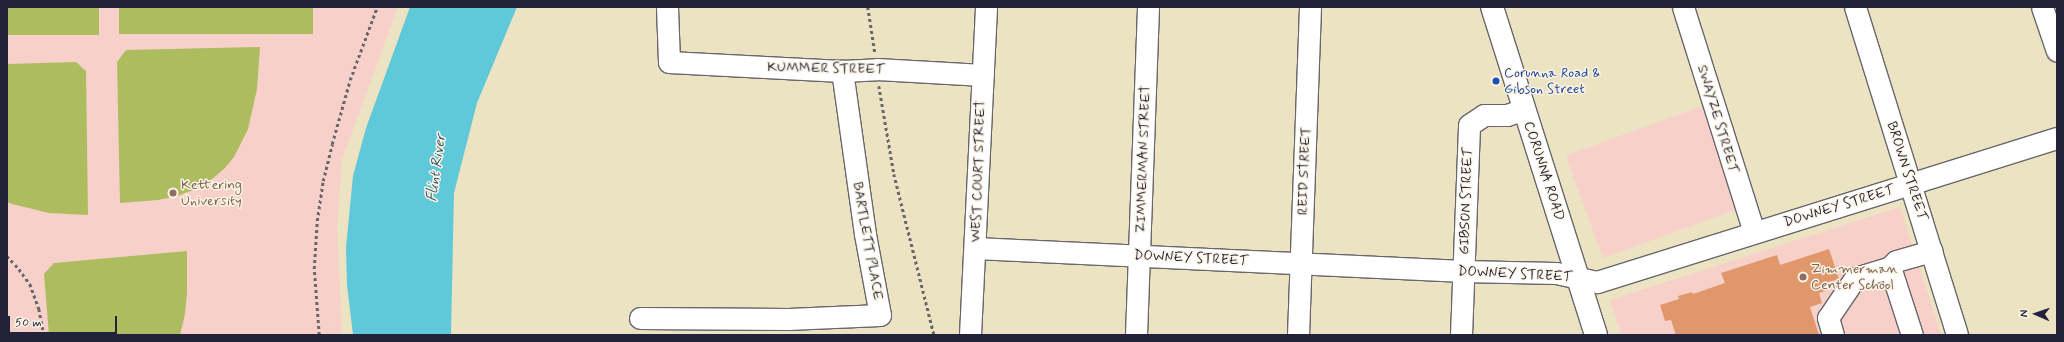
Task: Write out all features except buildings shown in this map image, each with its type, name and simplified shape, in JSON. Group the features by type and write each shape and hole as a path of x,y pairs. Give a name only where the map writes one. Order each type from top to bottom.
{"main road":[{"name":"CORUNNA ROAD","path":"1492,7 1596,335"}],"street":[{"name":"KUMMER STREET","path":"667,7 669,62 842,71 877,69 982,75"},
{"name":"WEST COURT STREET","path":"970,335 986,7"},
{"name":"ZIMMERMAN STREET","path":"1136,335 1148,7"},
{"name":"REID STREET","path":"1298,335 1310,7"},
{"name":"SWAYZE STREET","path":"1683,7 1754,232"},
{"name":"BROWN STREET","path":"1855,7 1957,335"},
{"path":"2042,7 2057,51"},
{"name":"BARTLETT PLACE","path":"640,318 788,319 880,315 865,234 842,71"},
{"name":"GIBSON STREET","path":"1461,335 1469,125 1484,115 1507,115 1524,109"},
{"name":"DOWNEY STREET","path":"975,248 1556,274 1598,282 2057,138"},
{"path":"1833,335 1828,318 1855,278 1890,267 1896,261 1932,251"},
{"path":"1890,267 1912,335"}],"path":[{"path":"319,335 314,269 317,221 323,181 350,80 377,7"},
{"path":"868,7 876,61"},
{"path":"879,84 896,181 934,335"},
{"path":"7,256 30,284 39,309 44,335"}],"shaded area":[{"name":"Kettering University","path":"7,7 398,7 342,160 337,226 342,335 7,335"},
{"path":"1702,106 1739,208 1603,258 1566,156"},
{"name":"Zimmerman Center School","path":"1900,207 1941,335 1621,335 1610,300"}],"green space":[{"path":"7,7 99,7 99,35 7,35"},
{"path":"119,7 313,7 313,34 119,34"},
{"path":"260,47 257,89 248,129 234,157 225,168 212,179 196,189 177,196 158,200 120,203 117,62 126,50"},
{"path":"76,62 86,71 88,215 49,213 7,202 7,64"},
{"path":"187,251 187,293 185,314 180,335 49,335 44,274 54,263"}],"water":[{"name":"Flint River","path":"410,7 517,7 477,103 454,193 451,335 353,335 347,285 346,247 353,176 366,128"}],"place":[{"name":"Corunna Road & Gibson Street","path":"1496,81"},
{"name":"Kettering University","path":"173,193"},
{"name":"Zimmerman Center School","path":"1803,277"}]}
